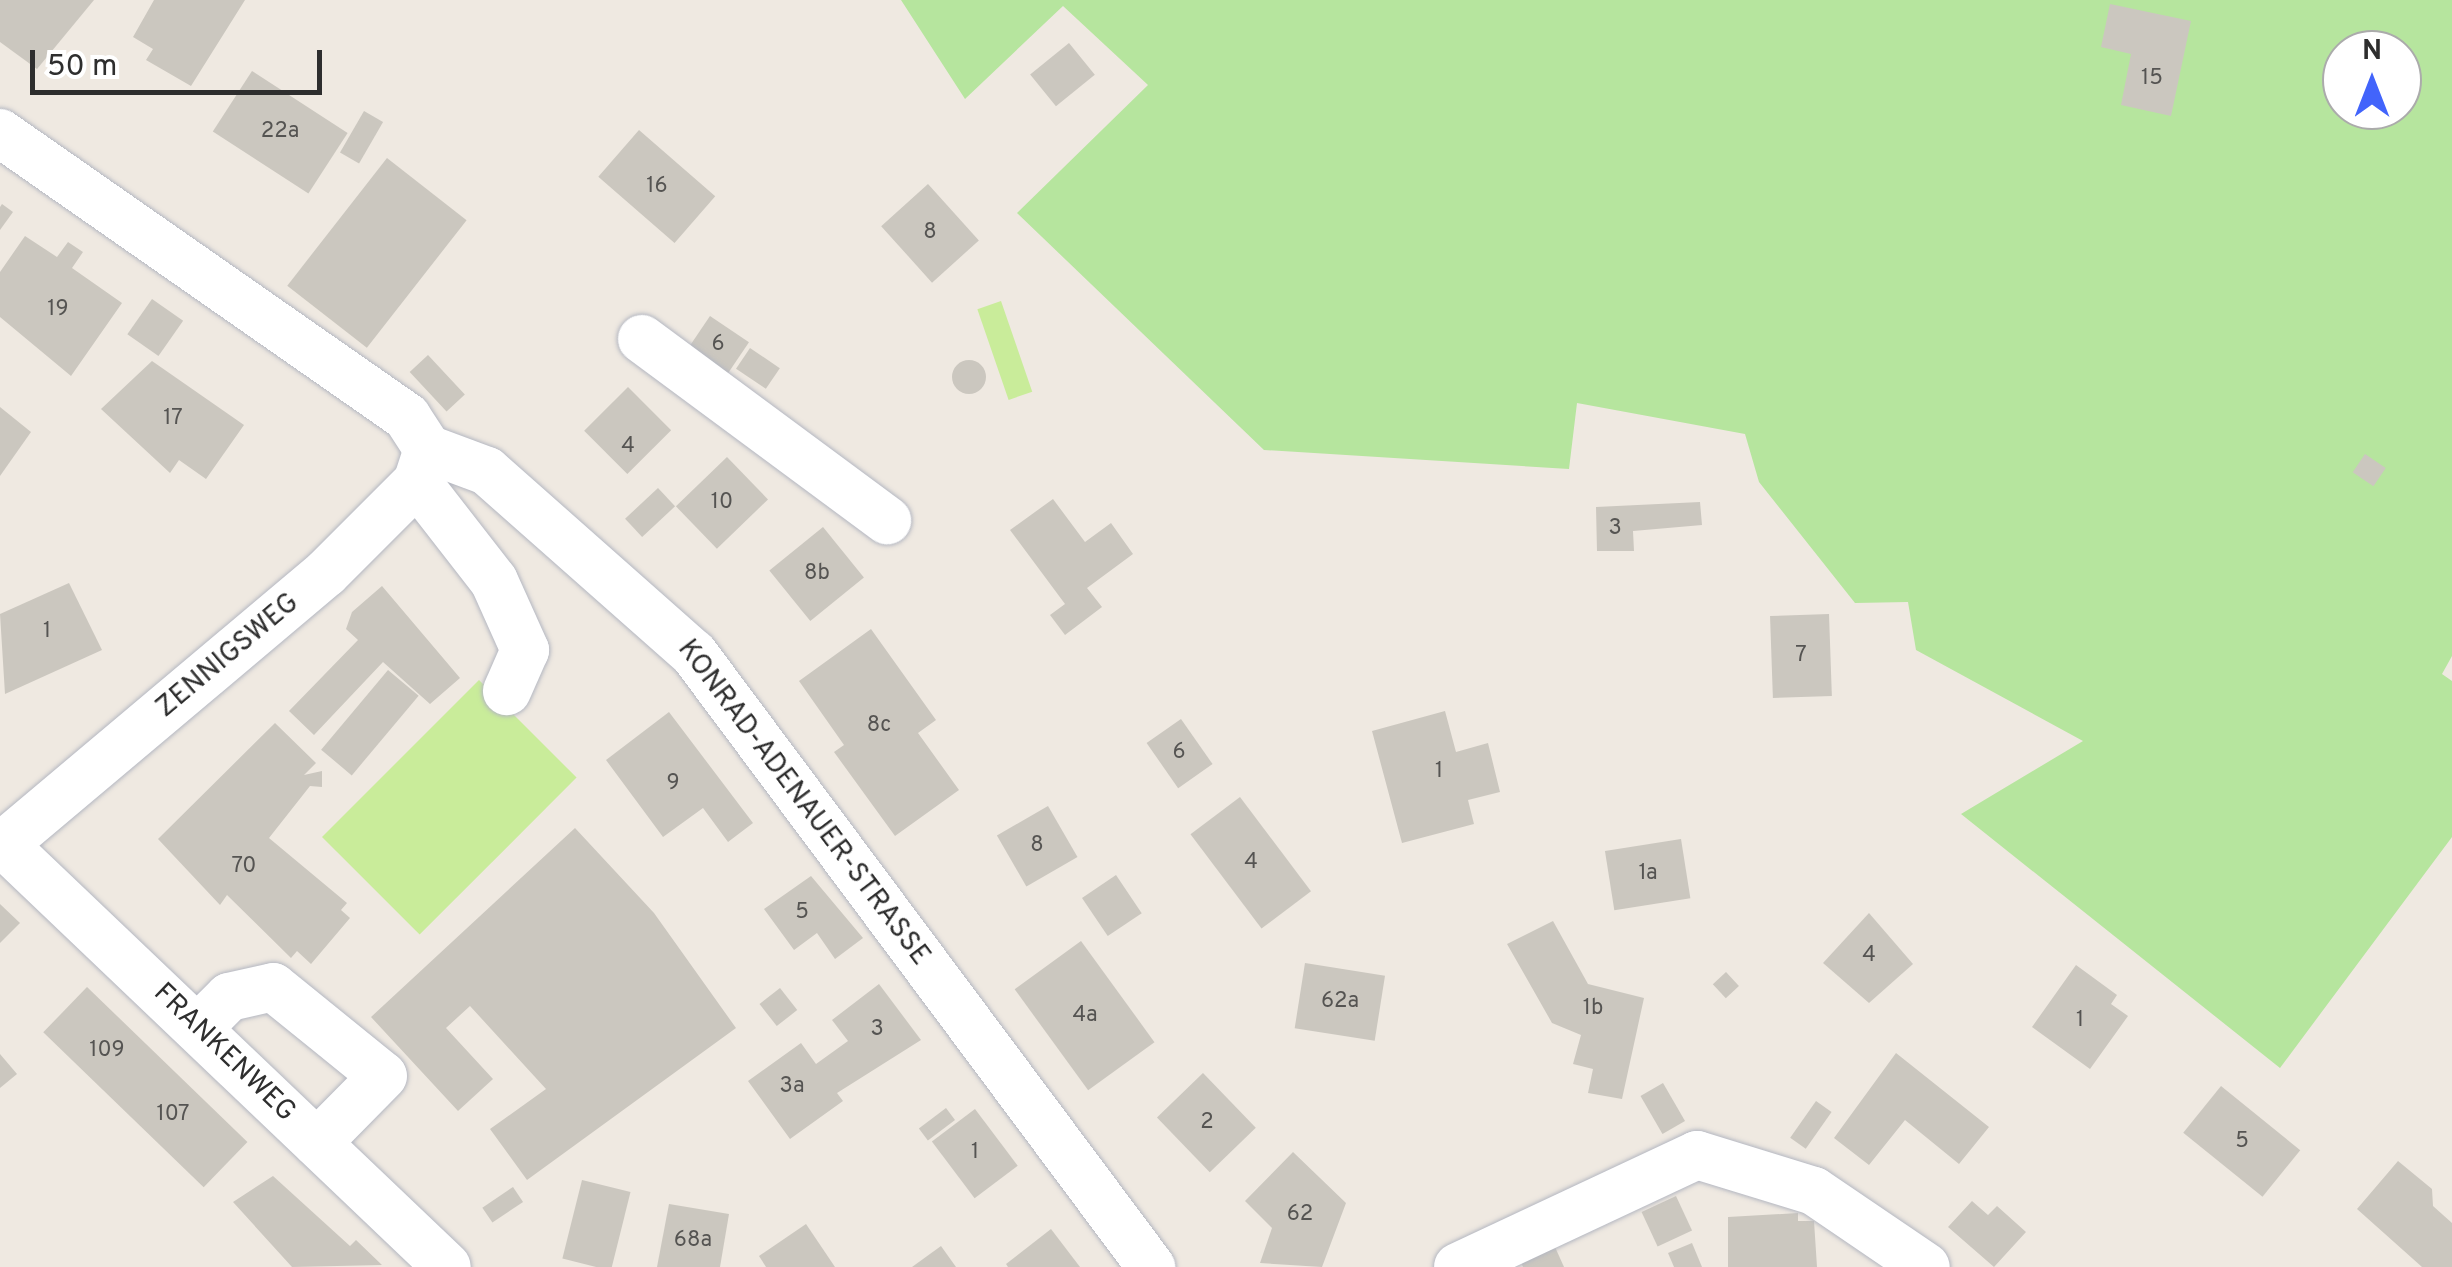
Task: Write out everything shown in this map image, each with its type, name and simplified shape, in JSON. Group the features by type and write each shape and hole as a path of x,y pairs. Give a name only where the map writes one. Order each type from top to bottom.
{"street":[{"path":"0,133 407,417 423,466 494,581 526,650 507,690"},
{"path":"642,339 887,520"},
{"name":"ZENNIGSWEG","path":"2,842 254,636 423,466"},
{"name":"KONRAD-ADENAUER-STRASSE","path":"423,466 487,470 694,654 1151,1267"},
{"name":"FRANKENWEG","path":"2,842 447,1267"},
{"path":"198,1028 229,996 274,988 383,1076 317,1143"},
{"path":"1458,1267 1697,1155 1814,1190 1926,1267"}],"green space":[{"path":"901,0 2452,0 2452,656 2442,674 2452,681 2452,837 2280,1068 1961,814 2083,741 1916,650 1908,602 1855,603 1759,482 1745,434 1577,403 1569,469 1264,450 1017,213 1148,85 1063,6 965,99"},
{"path":"1001,301 1032,392 1009,400 977,309"},
{"path":"479,680 577,778 420,935 322,837"}],"building":[{"path":"0,0 94,0 37,69 0,42"},
{"path":"154,0 245,0 191,86 146,60 153,49 133,37"},
{"path":"2110,4 2191,21 2171,116 2121,105 2131,54 2101,47"},
{"path":"1069,43 1095,75 1056,106 1030,74"},
{"path":"252,71 348,133 308,193 213,131"},
{"path":"364,111 383,122 359,164 340,153"},
{"path":"639,130 715,196 675,243 598,177"},
{"path":"387,158 467,220 367,348 287,286"},
{"path":"928,184 979,240 932,283 881,226"},
{"path":"2,204 13,212 0,230 0,207"},
{"path":"25,236 57,257 68,242 83,252 72,268 122,303 71,376 0,317 0,272"},
{"path":"152,299 183,321 158,356 127,334"},
{"path":"710,316 749,342 727,375 688,348"},
{"path":"750,348 780,368 766,389 736,369"},
{"path":"428,355 465,394 447,412 410,372"},
{"path":"969,360 981,365 986,377 981,389 969,394 957,389 952,377 957,365"},
{"path":"152,361 244,425 206,479 179,460 170,473 101,409"},
{"path":"628,387 671,430 627,474 584,431"},
{"path":"0,407 31,432 0,476"},
{"path":"2365,454 2386,468 2373,486 2353,472"},
{"path":"727,457 768,499 717,549 676,506"},
{"path":"658,488 675,506 642,537 625,519"},
{"path":"1053,499 1085,542 1111,523 1133,554 1087,588 1102,607 1065,635 1050,615 1065,604 1010,530"},
{"path":"1700,502 1702,525 1633,531 1634,551 1597,551 1596,507"},
{"path":"823,527 864,578 810,621 769,570"},
{"path":"69,583 102,650 5,694 0,614"},
{"path":"382,586 460,678 430,704 383,662 314,735 289,711 358,640 346,629 352,612"},
{"path":"1829,614 1832,696 1773,698 1770,616"},
{"path":"871,629 936,720 918,733 959,790 895,836 834,752 844,745 799,681"},
{"path":"388,670 419,696 352,775 321,750"},
{"path":"1445,711 1456,752 1488,743 1500,792 1468,800 1474,824 1402,843 1372,731"},
{"path":"669,712 753,823 728,842 703,808 663,837 606,760"},
{"path":"1181,719 1213,764 1178,788 1147,743"},
{"path":"275,723 316,763 304,775 322,771 322,787 310,786 269,838 347,903 341,910 350,918 311,964 297,951 291,958 227,895 220,905 158,839"},
{"path":"1240,797 1311,891 1261,929 1190,834"},
{"path":"1048,806 1078,857 1026,887 997,836"},
{"path":"575,828 654,913 736,1028 527,1180 490,1129 546,1089 470,1006 446,1028 493,1079 458,1111 371,1017"},
{"path":"1681,839 1690,898 1614,910 1605,851"},
{"path":"1116,875 1142,913 1108,936 1082,898"},
{"path":"811,876 863,938 835,959 817,933 794,950 764,909"},
{"path":"0,904 20,923 0,943"},
{"path":"1869,913 1913,964 1869,1003 1823,963"},
{"path":"1553,921 1588,984 1644,998 1622,1099 1588,1093 1593,1069 1573,1064 1581,1035 1552,1023 1507,944"},
{"path":"1081,941 1154,1042 1088,1090 1015,989"},
{"path":"1305,963 1385,976 1375,1041 1295,1028"},
{"path":"2076,965 2117,995 2111,1004 2128,1016 2090,1069 2032,1027"},
{"path":"1726,972 1739,986 1726,998 1713,984"},
{"path":"879,984 921,1040 837,1093 843,1101 790,1139 748,1081 801,1043 816,1064 848,1041 832,1020"},
{"path":"87,987 247,1142 204,1187 43,1032"},
{"path":"780,988 797,1010 777,1026 760,1004"},
{"path":"1896,1053 1989,1127 1959,1164 1905,1120 1869,1165 1834,1138"},
{"path":"0,1054 17,1074 0,1088"},
{"path":"1203,1073 1256,1128 1210,1172 1157,1117"},
{"path":"1663,1083 1685,1121 1662,1134 1640,1096"},
{"path":"2221,1086 2300,1150 2263,1197 2183,1133"},
{"path":"1816,1101 1832,1112 1806,1149 1790,1138"},
{"path":"946,1108 955,1120 928,1140 919,1128"},
{"path":"975,1109 1018,1166 975,1198 932,1141"},
{"path":"1293,1152 1346,1203 1322,1267 1260,1263 1272,1228 1245,1201"},
{"path":"2398,1161 2432,1189 2433,1206 2452,1223 2452,1267 2422,1267 2357,1209"},
{"path":"273,1176 350,1246 356,1240 382,1265 292,1267 233,1202"},
{"path":"582,1180 631,1192 612,1267 562,1259"},
{"path":"513,1187 523,1202 492,1223 482,1208"},
{"path":"1676,1196 1692,1230 1658,1246 1642,1212"},
{"path":"1972,1201 1988,1215 1997,1206 2026,1232 1994,1267 1948,1227"},
{"path":"669,1204 729,1214 720,1267 657,1267"},
{"path":"1798,1213 1798,1221 1814,1221 1817,1267 1728,1267 1728,1217"},
{"path":"806,1224 835,1267 766,1267 759,1256"},
{"path":"1051,1229 1080,1267 1008,1267 1006,1264"},
{"path":"1692,1243 1702,1267 1674,1267 1668,1253"},
{"path":"941,1246 956,1267 912,1267"},
{"path":"1555,1247 1564,1267 1523,1267 1521,1262"}]}
